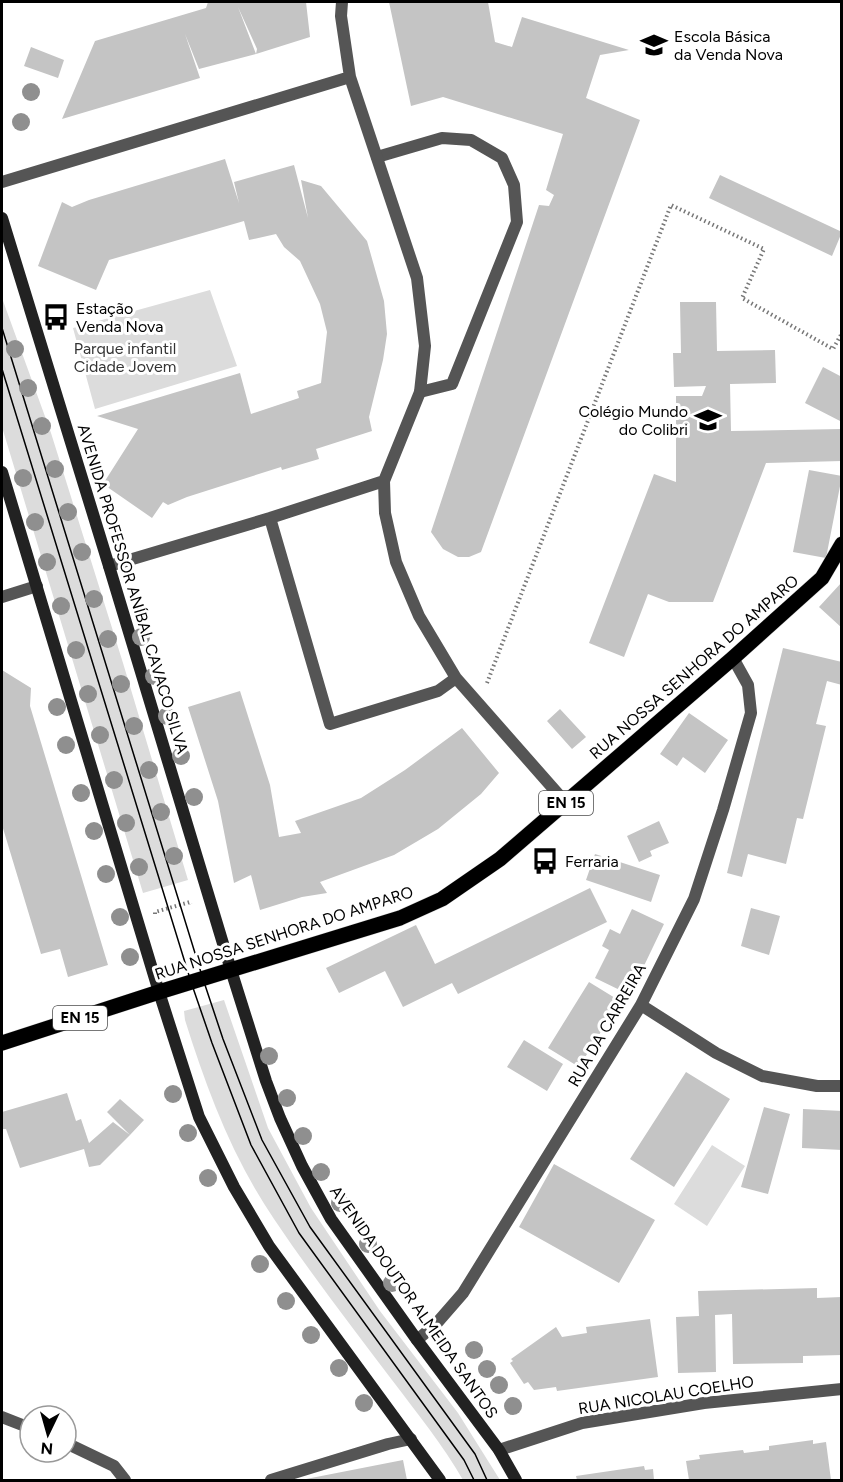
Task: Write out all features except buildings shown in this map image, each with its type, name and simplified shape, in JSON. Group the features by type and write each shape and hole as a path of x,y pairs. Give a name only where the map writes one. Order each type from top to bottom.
{"main road":[{"name":"AVENIDA PROFESSOR ANÍBAL CAVACO SILVA","path":"2,218 231,970"},
{"path":"2,472 199,1117 234,1187 269,1246 440,1480"},
{"name":"RUA NOSSA SENHORA DO AMPARO","path":"2,1043 400,918 442,899 500,859 733,658 822,579 842,544"},
{"name":"AVENIDA DOUTOR ALMEIDA SANTOS","path":"231,970 266,1081 302,1166 331,1219 499,1450 516,1480"}],"street":[{"path":"342,2 341,16 350,77 417,278 425,346 420,392 384,481 385,513 396,562 419,616 456,678 566,803"},
{"path":"2,182 350,77"},
{"path":"377,157 442,138 471,140 502,158 514,185 517,222 452,384 420,392"},
{"path":"109,566 384,481"},
{"path":"270,518 330,724 438,691 456,678"},
{"path":"2,597 37,586"},
{"name":"RUA DA CARREIRA","path":"417,1340 436,1324 463,1293 642,1005 694,899 751,713 748,685 733,658"},
{"path":"642,1005 716,1053 762,1077 817,1086 842,1086"},
{"name":"RUA NICOLAU COELHO","path":"499,1450 582,1423 704,1403 842,1389"},
{"path":"2,1417 18,1423"},
{"path":"271,1480 411,1439"},
{"path":"78,1449 114,1466 125,1480"}],"path":[{"path":"479,705 671,205 764,249 742,298 833,349 842,333"},
{"path":"158,923 155,912 175,906 190,902 194,913"}],"green space":[{"name":"Parque infantil Cidade Jovem","path":"210,290 237,366 95,409 73,328"},
{"path":"2,298 51,433 188,880 143,893 2,427"},
{"path":"224,1000 268,1128 311,1208 380,1311 458,1413 500,1480 463,1480 438,1442 288,1240 245,1172 202,1072 185,1020 184,1011"},
{"path":"712,1145 745,1166 707,1226 674,1204"}],"tram line":[{"path":"2,328 203,979 223,1039 262,1140 310,1227 475,1454 487,1480"},
{"path":"2,369 191,982 251,1145 299,1233 464,1460 474,1480"}],"place":[{"name":"Escola Básica da Venda Nova","path":"654,45"},
{"name":"Estação Venda Nova","path":"56,317"},
{"name":"Colégio Mundo do Colibri","path":"708,420"},
{"name":"Ferraria","path":"545,861"}]}
